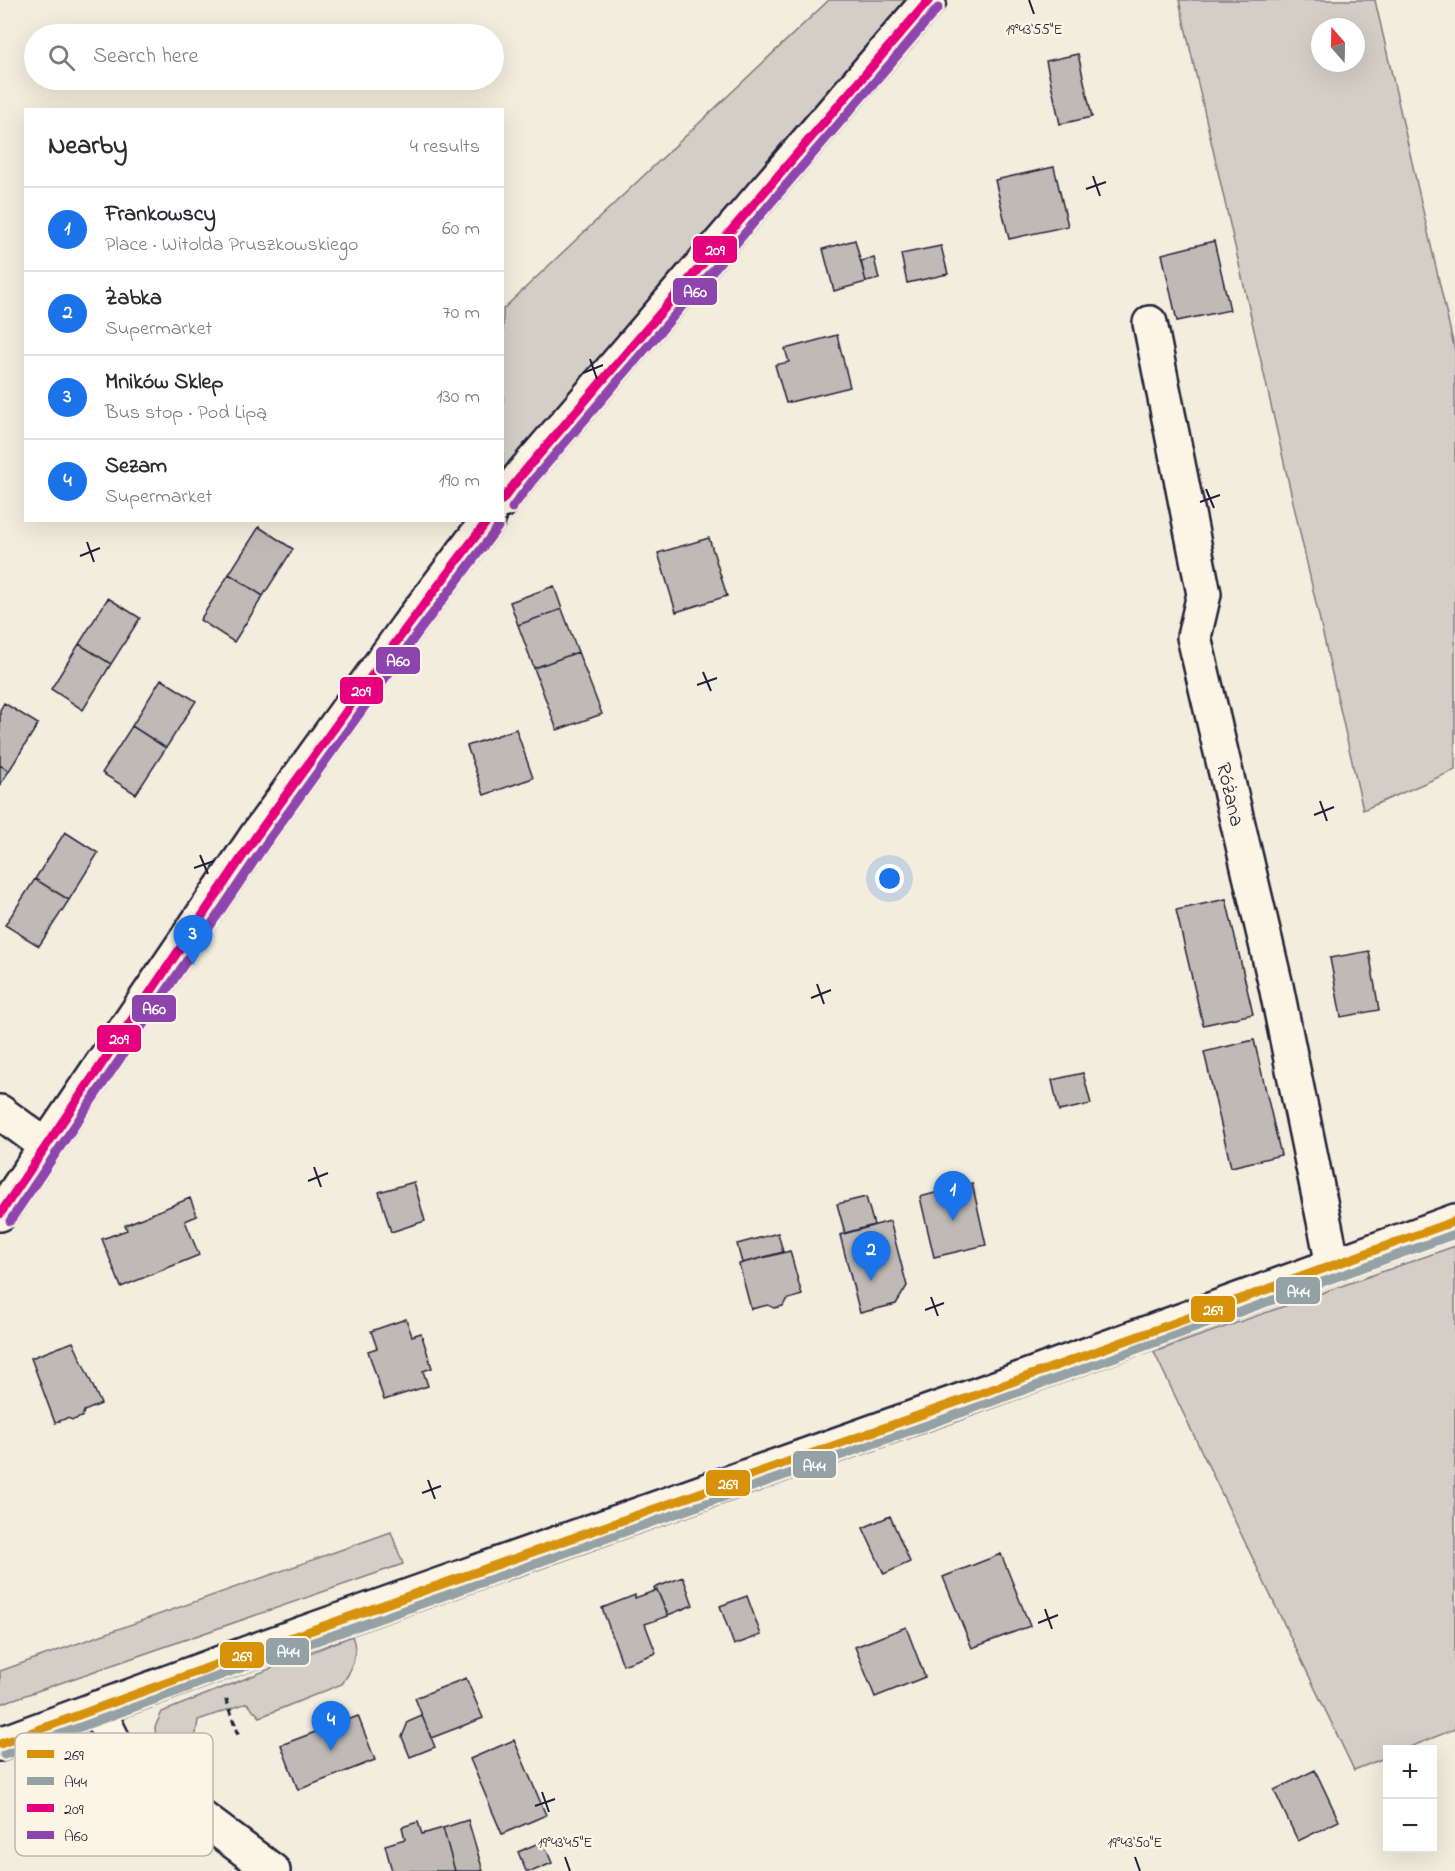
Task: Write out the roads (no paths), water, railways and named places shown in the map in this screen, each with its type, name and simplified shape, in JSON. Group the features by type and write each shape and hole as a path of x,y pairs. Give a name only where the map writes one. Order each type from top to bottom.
{"street":[{"path":"504,498 539,454 929,0"},
{"name":"Różana","path":"1150,323 1204,594 1194,637 1276,986 1333,1265"},
{"path":"0,1214 257,835 407,627 486,522"},
{"path":"0,1112 45,1145"},
{"path":"30,1733 263,1647 942,1407 1455,1221"},
{"path":"97,1708 110,1733"},
{"path":"0,1744 15,1738"},
{"path":"213,1826 273,1871"}],"place":[{"name":"Mników Sklep","path":"193,965"},
{"name":"Frankowscy","path":"953,1221"},
{"name":"Żabka","path":"871,1281"},
{"name":"Sezam","path":"331,1751"}]}
